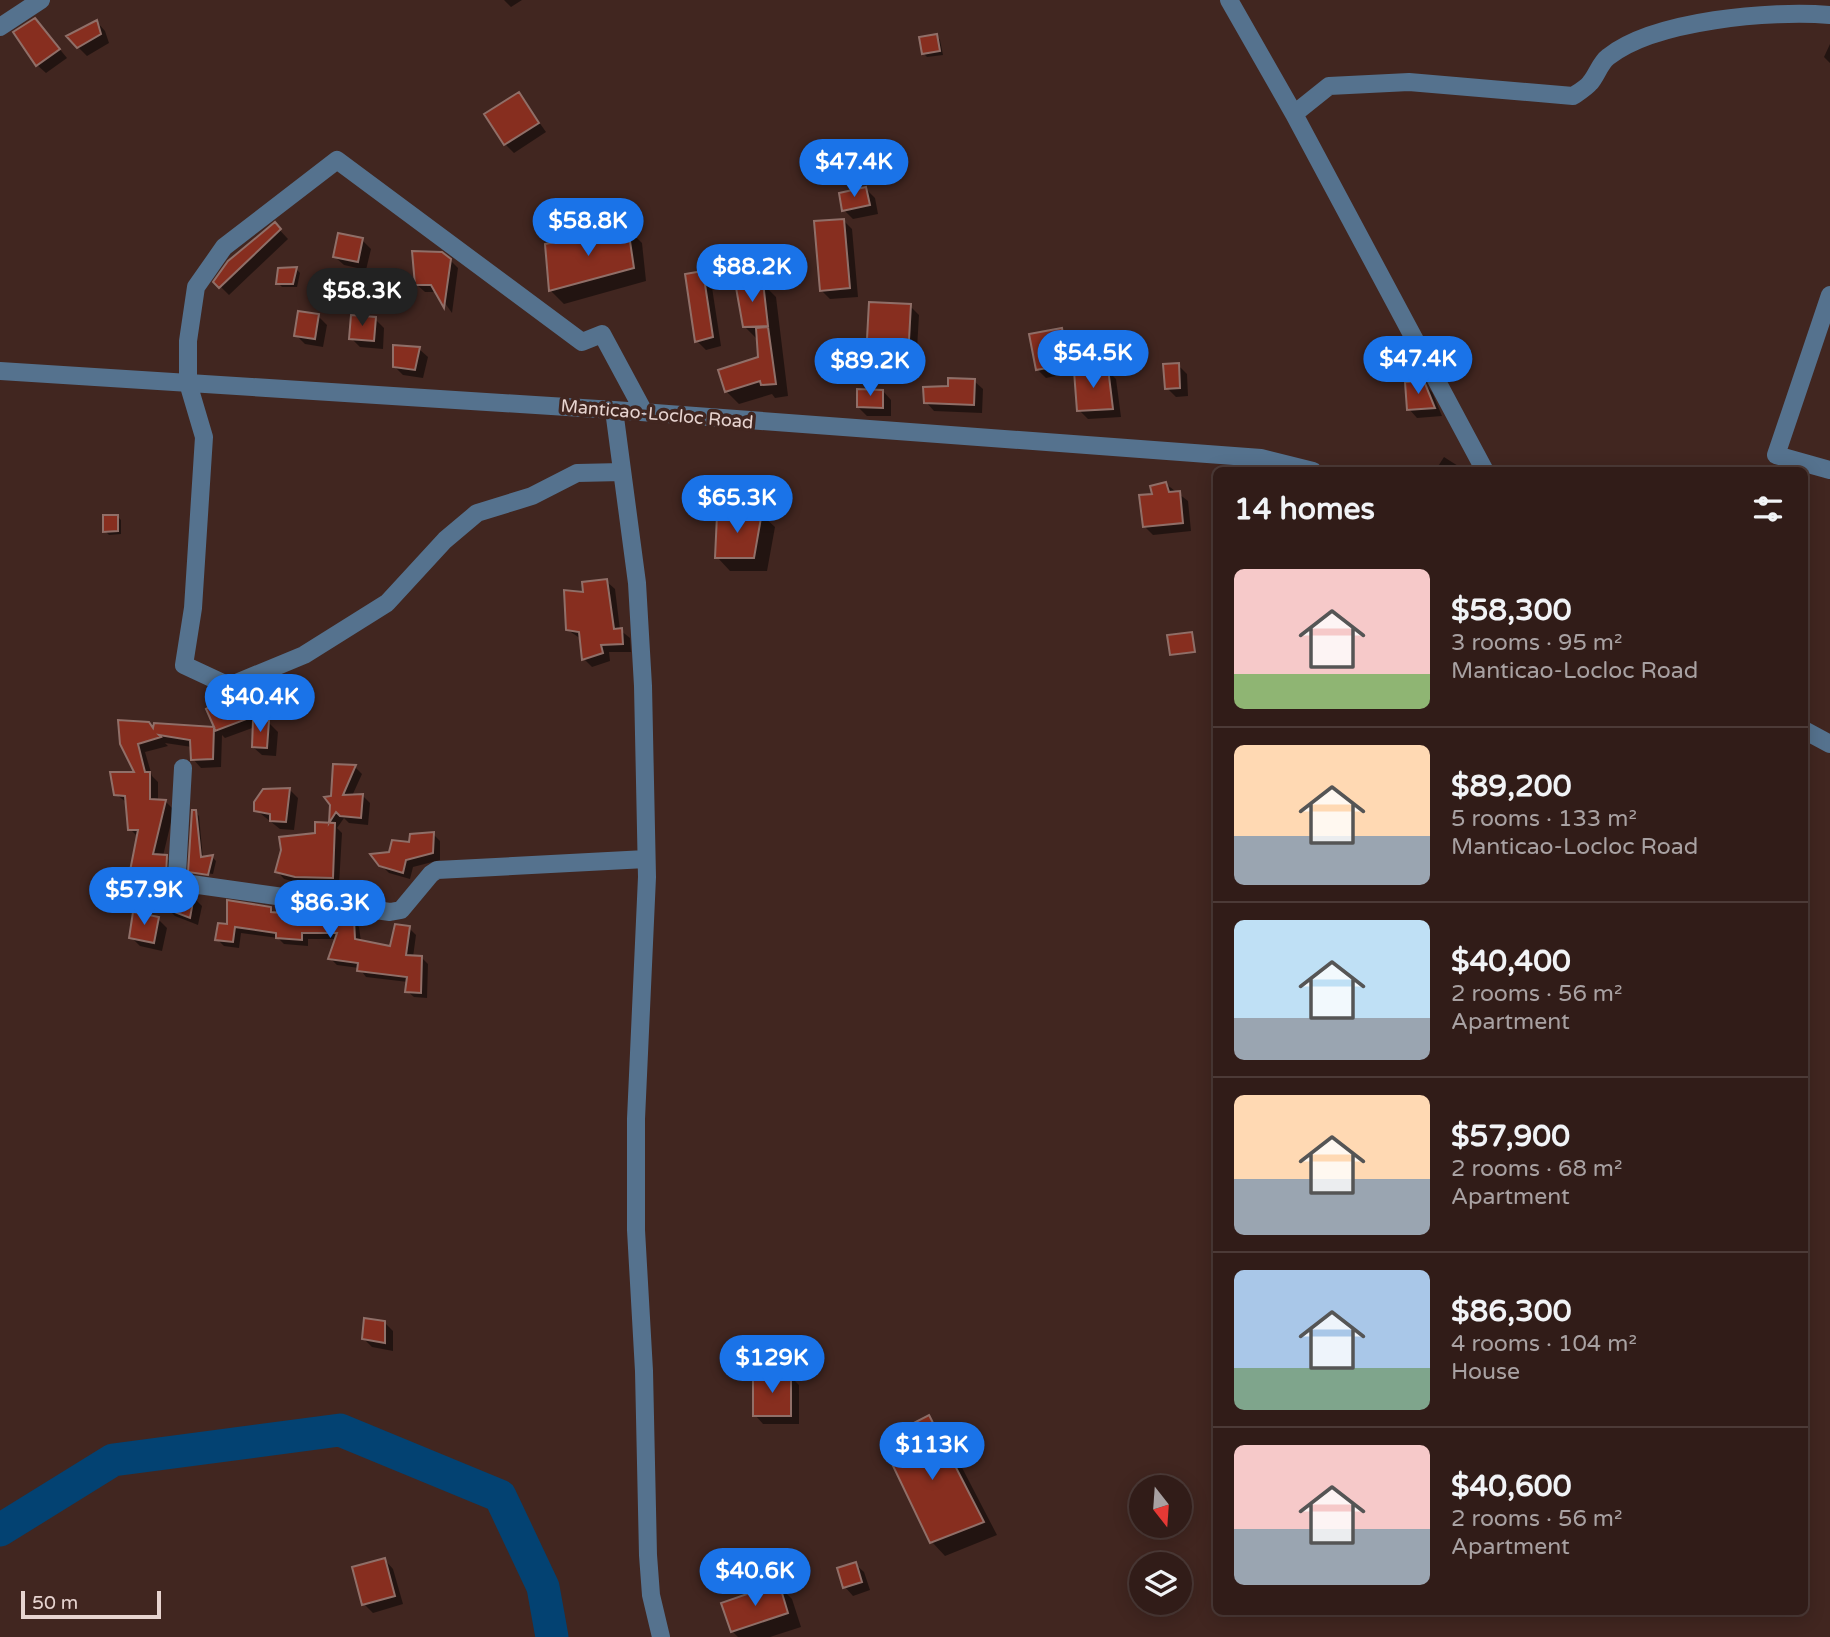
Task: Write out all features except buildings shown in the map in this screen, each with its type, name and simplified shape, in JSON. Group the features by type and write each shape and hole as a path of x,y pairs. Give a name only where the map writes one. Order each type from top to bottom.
{"street":[{"path":"0,27 41,0"},
{"path":"1229,0 1294,114 1483,467"},
{"path":"1294,114 1329,86 1409,82 1573,96 1589,84 1605,58 1635,39 1726,19 1802,13 1830,15"},
{"path":"622,472 577,473 532,496 477,513 445,540 387,603 304,655 229,686 184,665 194,608 204,437 188,383 188,341 196,287 224,247 337,160 582,342 602,334 644,412"},
{"path":"1830,295 1776,455 1830,470"},
{"name":"Manticao-Locloc Road","path":"0,371 644,412 1261,458 1297,467"},
{"path":"614,410 637,583 643,686 646,859 636,1230 644,1371 648,1555 651,1595 661,1637"},
{"path":"1808,732 1830,744"},
{"path":"183,768 177,874 179,881 184,883 390,912 401,910 437,870 646,859"}],"waterway":[{"path":"0,1530 113,1460 340,1430 500,1496 543,1587 552,1637"}]}
